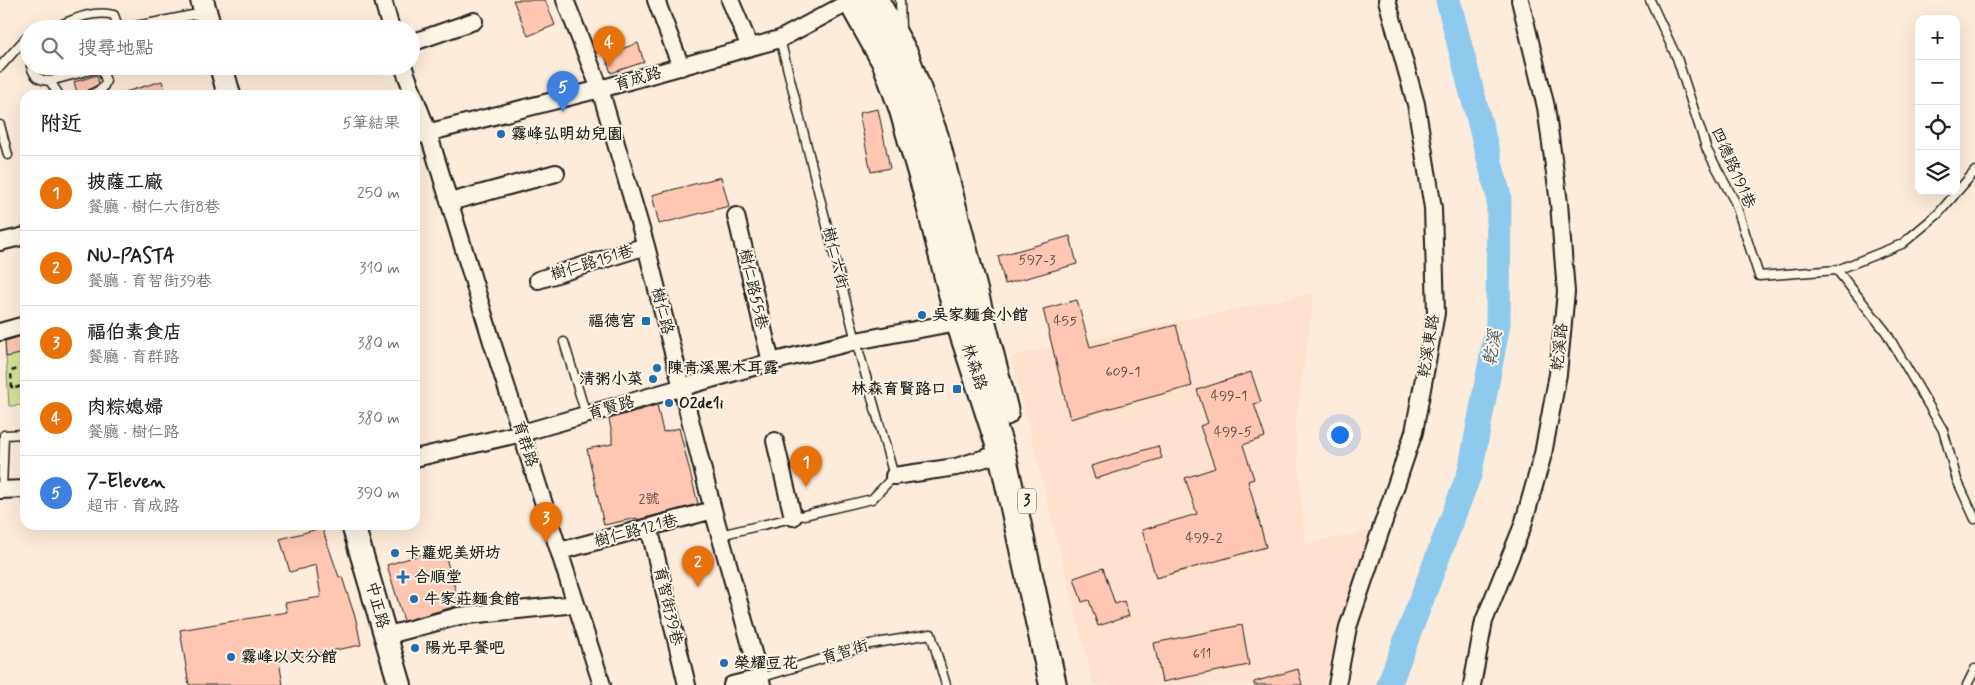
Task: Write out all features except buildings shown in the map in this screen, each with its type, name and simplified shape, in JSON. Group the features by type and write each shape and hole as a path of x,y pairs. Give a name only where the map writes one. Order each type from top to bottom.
{"main road":[{"name":"林森路","path":"858,0 904,55 935,137 971,319 1053,685"},
{"name":"林森路","path":"858,0 886,63 902,107 926,190 971,319 1072,685"}],"street":[{"path":"383,0 389,20"},
{"name":"樹仁路","path":"565,0 600,89 646,246 713,510 761,681"},
{"path":"656,0 681,67"},
{"path":"730,0 750,47"},
{"name":"育成路","path":"422,134 600,89 780,39 858,0"},
{"name":"乾溪東路","path":"1337,685 1348,627 1414,432 1436,314 1433,208 1416,104 1387,0"},
{"name":"乾溪路","path":"1472,685 1484,621 1523,525 1544,454 1558,374 1566,292 1559,203 1546,107 1520,0"},
{"path":"420,40 474,21"},
{"path":"223,75 228,90"},
{"name":"育群路","path":"406,75 412,90"},
{"name":"育群路","path":"422,134 450,202 493,346 602,685"},
{"path":"450,202 556,173"},
{"name":"樹仁路55巷","path":"736,216 771,362"},
{"path":"0,242 20,237"},
{"name":"樹仁路151巷","path":"538,280 646,246"},
{"name":"育賢路","path":"420,457 522,433 771,362 856,341 971,319"},
{"path":"0,332 20,326"},
{"path":"775,441 793,517"},
{"path":"894,476 956,467 1002,453"},
{"path":"1,490 20,490"},
{"name":"樹仁路121巷","path":"560,551 713,510"},
{"name":"育智街39巷","path":"649,527 687,685"},
{"name":"中正路","path":"354,530 400,685"},
{"path":"385,636 459,616 576,604"},
{"name":"育智街","path":"732,685 761,681"}],"lane":[{"path":"900,0 904,55"},
{"name":"四德路191巷","path":"1650,0 1677,58 1707,150 1735,202 1759,276 1837,270 1902,244 1938,214 1975,171"},
{"path":"74,20 106,12 114,15 116,20"},
{"path":"172,20 206,14"},
{"name":"樹仁六街","path":"780,39 856,341 894,476"},
{"path":"0,67 20,46"},
{"path":"33,75 40,80 50,81 73,75"},
{"path":"100,90 103,88 106,81 105,75"},
{"path":"50,81 56,90"},
{"path":"0,125 8,155"},
{"path":"1837,270 1886,332 1942,430 1958,480 1975,519"},
{"path":"564,342 586,415"},
{"path":"1,490 4,435 20,434"},
{"path":"720,535 872,499 894,476"},
{"name":"育智街","path":"761,681 870,644 931,634 946,685"},
{"path":"1967,685 1975,669"}],"path":[{"path":"20,368 11,371 12,389 20,387"}],"shaded area":[{"path":"1314,293 1295,426 1305,544 1371,531 1324,685 1094,685 1011,356"}],"green space":[{"path":"20,334 20,405 9,406 5,338"}],"waterway":[{"name":"乾溪","path":"1389,685 1470,472 1498,324 1499,197 1448,0"}],"place":[{"name":"肉粽媳婦","path":"609,67"},
{"name":"7-Eleven","path":"563,112"},
{"name":"霧峰弘明幼兒園","path":"501,134"},
{"name":"吳家麵食小館","path":"922,315"},
{"name":"福德宮","path":"646,321"},
{"name":"陳青溪黑木耳露","path":"657,368"},
{"name":"清粥小菜","path":"653,379"},
{"name":"林森育賢路口","path":"957,389"},
{"name":"O2de1i","path":"669,403"},
{"name":"披薩工廠","path":"806,487"},
{"name":"福伯素食店","path":"546,543"},
{"name":"卡蘿妮美妍坊","path":"395,553"},
{"name":"合順堂","path":"403,577"},
{"name":"NU-PASTA","path":"698,587"},
{"name":"牛家莊麵食館","path":"414,599"},
{"name":"陽光早餐吧","path":"415,648"},
{"name":"霧峰以文分館","path":"231,657"},
{"name":"榮耀豆花","path":"724,663"}]}
